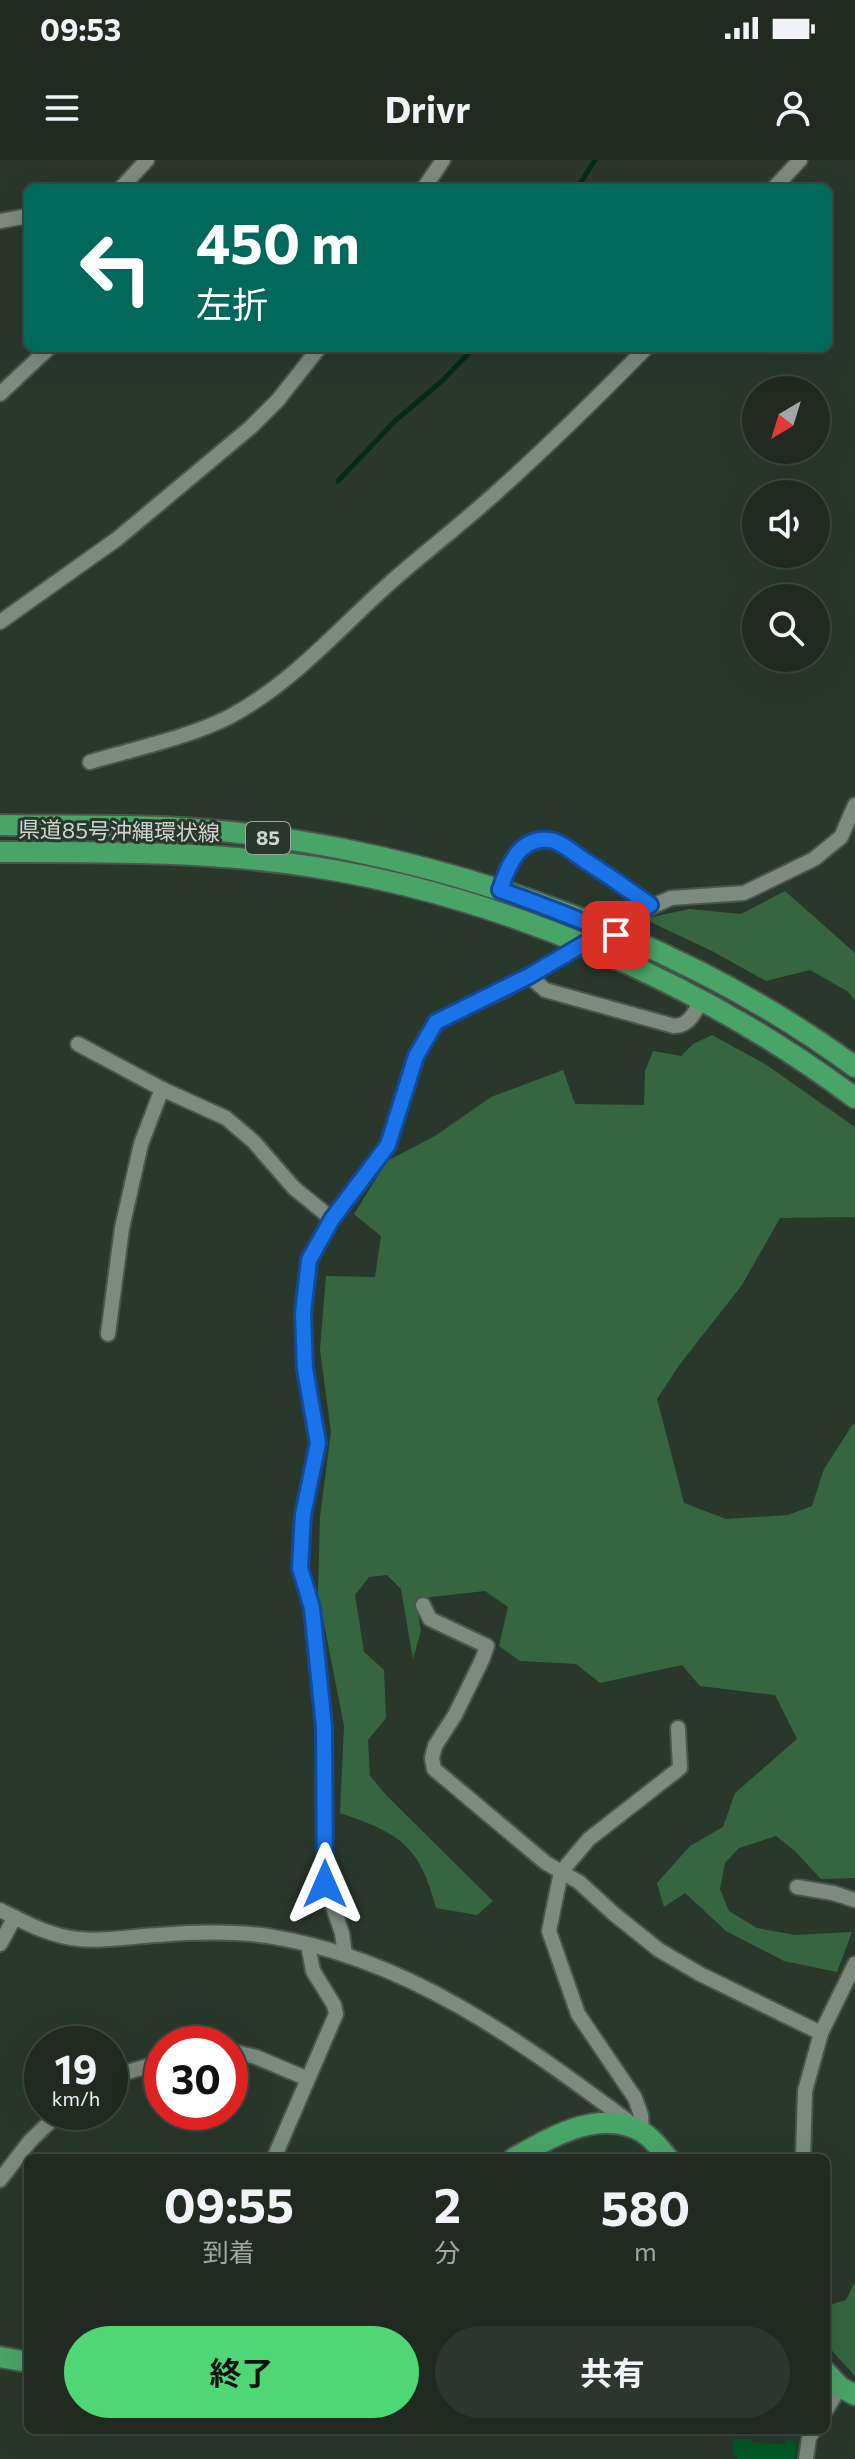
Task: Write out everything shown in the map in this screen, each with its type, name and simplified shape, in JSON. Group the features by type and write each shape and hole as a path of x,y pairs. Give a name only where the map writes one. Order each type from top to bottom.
{"main road":[{"name":"県道85号沖縄環状線","path":"0,825 166,827 320,845 424,867 500,890 640,945 762,1007 855,1067"},
{"name":"県道85号沖縄環状線","path":"0,852 168,854 315,867 454,900 558,935 632,966 746,1025 855,1098"},
{"path":"522,2154 575,2128 609,2122 642,2131 664,2154"},
{"path":"0,2357 24,2361"},
{"path":"830,2375 848,2391"}],"street":[{"path":"125,184 147,160"},
{"path":"427,184 443,160"},
{"path":"778,184 800,160"},
{"path":"0,221 24,217"},
{"path":"0,394 45,352"},
{"path":"0,622 117,539 251,427 278,400 316,352"},
{"path":"90,762 207,726 228,717 284,682 389,584 497,492 642,352"},
{"path":"345,1955 342,1933 325,1884 324,1727 312,1608 300,1568 303,1515 318,1443 305,1369 303,1313 309,1260 332,1219 388,1145 416,1056 436,1022 529,976 650,905 671,898 744,893 814,859 841,837 855,805"},
{"path":"500,890 513,858 524,846 550,840 650,905"},
{"path":"529,976 545,990 674,1026 683,1026 688,1022 701,1001"},
{"path":"78,1044 162,1089 226,1118 254,1142 294,1188 332,1219"},
{"path":"108,1334 122,1228 141,1144 162,1089"},
{"path":"423,1605 430,1619 487,1646 455,1715 435,1746 432,1758 434,1769 546,1863 579,1882 659,1950 700,1974 821,2033"},
{"path":"642,2131 635,2098 578,2014 549,1931 561,1872 589,1839 680,1768 678,1728"},
{"path":"797,1887 855,1900"},
{"path":"0,1910 40,1930 80,1939 209,1933 267,1936 345,1955 448,1998 536,2052 642,2131"},
{"path":"0,1944 15,1917"},
{"path":"276,2154 336,2014 334,2005 313,1971 308,1945"},
{"path":"803,2154 805,2091 821,2033 855,1964"},
{"path":"248,2055 308,2079"},
{"path":"0,2180 41,2130"},
{"path":"830,2407 848,2391"},
{"path":"806,2459 812,2434"}],"green space":[{"path":"785,891 855,953 855,1000 847,991 810,970 766,981 644,919 689,909 741,914"},
{"path":"712,1035 765,1064 855,1127 855,1217 780,1218 742,1285 680,1364 657,1399 684,1503 726,1519 788,1515 812,1506 824,1469 855,1425 855,1878 821,1879 776,1836 739,1848 725,1863 720,1889 729,1911 757,1928 795,1935 852,1932 837,1972 784,1961 726,1931 685,1893 664,1907 657,1883 690,1846 723,1827 735,1793 797,1739 775,1695 700,1686 682,1665 600,1683 576,1664 520,1661 499,1646 508,1607 485,1591 431,1597 416,1604 421,1631 413,1659 401,1589 387,1575 369,1577 355,1595 364,1652 384,1670 386,1718 368,1740 370,1776 493,1901 477,1915 436,1908 423,1869 404,1844 378,1827 340,1813 344,1726 318,1593 320,1517 331,1432 320,1350 326,1276 375,1277 381,1236 354,1214 387,1161 435,1136 491,1097 563,1070 575,1104 644,1105 645,1071 653,1051 681,1056 693,1044"},
{"path":"855,2282 855,2376 830,2348 830,2305 846,2300"}],"building":[{"path":"734,2439 752,2439 752,2443 785,2444 787,2439 797,2442 796,2459 737,2459"}],"waterway":[{"path":"580,184 595,160"},
{"path":"338,481 395,421 470,352"}],"route":[{"path":"325,1884 324,1727 312,1608 300,1568 303,1515 318,1443 305,1369 303,1313 309,1260 332,1219 388,1145 416,1056 436,1022 506,989 601,933 629,917 650,905 550,840 524,846 513,858 500,890 568,915 592,925 616,935"}]}
